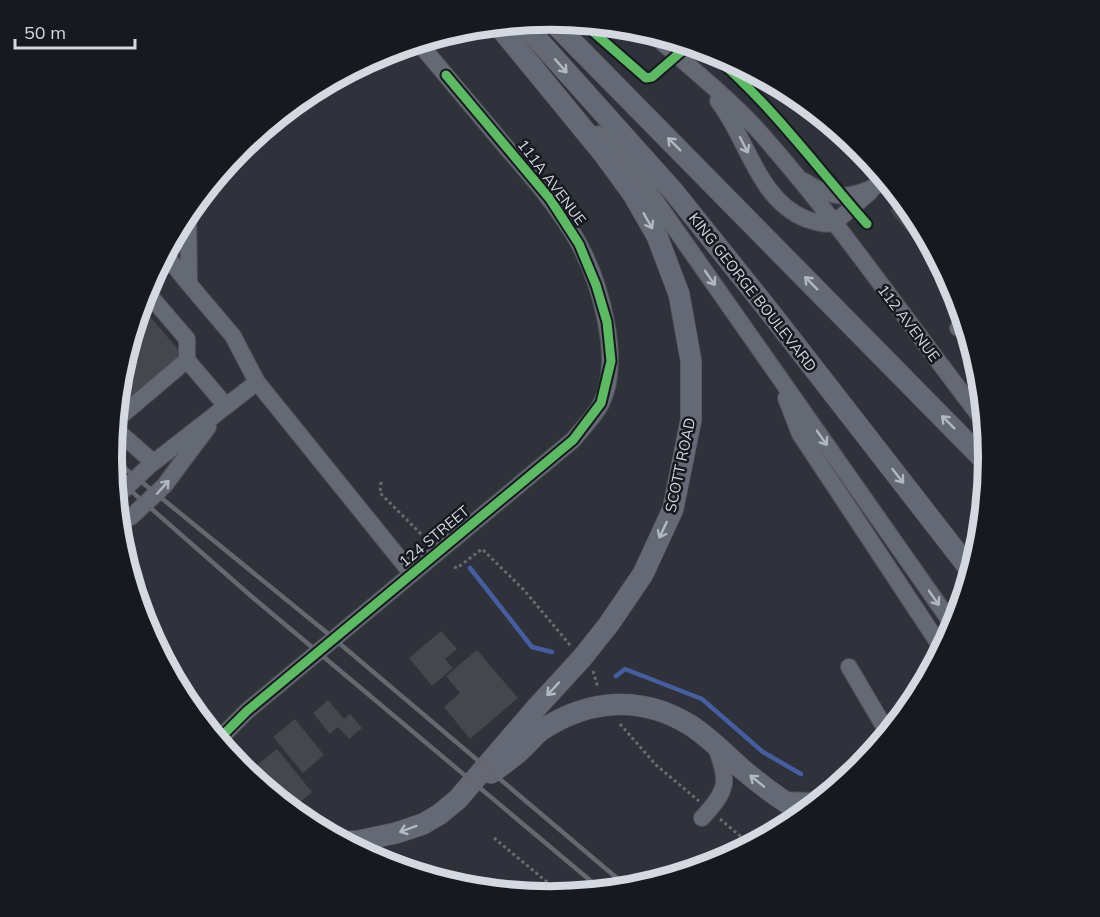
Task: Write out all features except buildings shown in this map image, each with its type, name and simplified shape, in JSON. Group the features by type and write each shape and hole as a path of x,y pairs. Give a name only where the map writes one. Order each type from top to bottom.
{"main road":[{"path":"561,30 978,454"},
{"name":"KING GEORGE BOULEVARD","path":"530,31 681,201 965,563"},
{"name":"SCOTT ROAD","path":"356,841 396,833 423,824 440,814 458,799 537,706 582,658 609,624 643,574 673,509 691,420 691,361 679,294 657,236 633,194 603,153 505,33"},
{"path":"458,799 542,730 574,712 606,705 636,704 663,711 690,724 781,800 796,809"}],"street":[{"name":"112 AVENUE","path":"667,47 742,114 793,173 834,223 976,410"},
{"name":"111A AVENUE","path":"424,49 550,199 565,221 579,244 596,285 607,322"},
{"path":"525,57 636,173 948,618"},
{"name":"112 AVENUE","path":"702,78 727,114 774,197 788,210 801,217 822,223 834,223"},
{"path":"793,173 819,190 834,195 858,194 878,184"},
{"path":"834,223 879,184"},
{"path":"188,229 189,284"},
{"path":"170,261 233,336 257,382 412,574"},
{"path":"153,299 188,339 187,360 224,408"},
{"name":"124 STREET","path":"223,735 247,711 573,440 601,403 607,383 610,361 607,322"},
{"path":"124,414 187,360"},
{"path":"778,374 800,434 937,641"},
{"path":"122,491 153,462 257,382"},
{"path":"126,519 131,518 164,486 224,408"},
{"path":"122,435 153,462"},
{"path":"849,667 884,726"},
{"path":"707,813 722,795 725,785 725,771 715,743"},
{"path":"781,800 807,801"}],"path":[{"path":"381,482 380,493 427,540"},
{"path":"454,567 457,568 482,549 524,590 570,645"},
{"path":"593,670 595,685 600,691"},
{"path":"615,722 622,724 656,765 707,813 745,841"},
{"path":"494,838 553,887"}],"waterway":[{"path":"470,568 532,647 552,652"},
{"path":"616,676 625,669 702,699 763,752 801,774"}],"railway":[{"path":"122,466 326,632 620,881"},
{"path":"122,483 251,596 595,884"}],"cycle path":[{"path":"594,33 646,78 652,77 682,51"},
{"path":"730,70 790,133 867,224"},
{"path":"223,735 247,711 573,440 601,403 611,361 607,322 596,285 579,244 550,199 446,75"}]}
